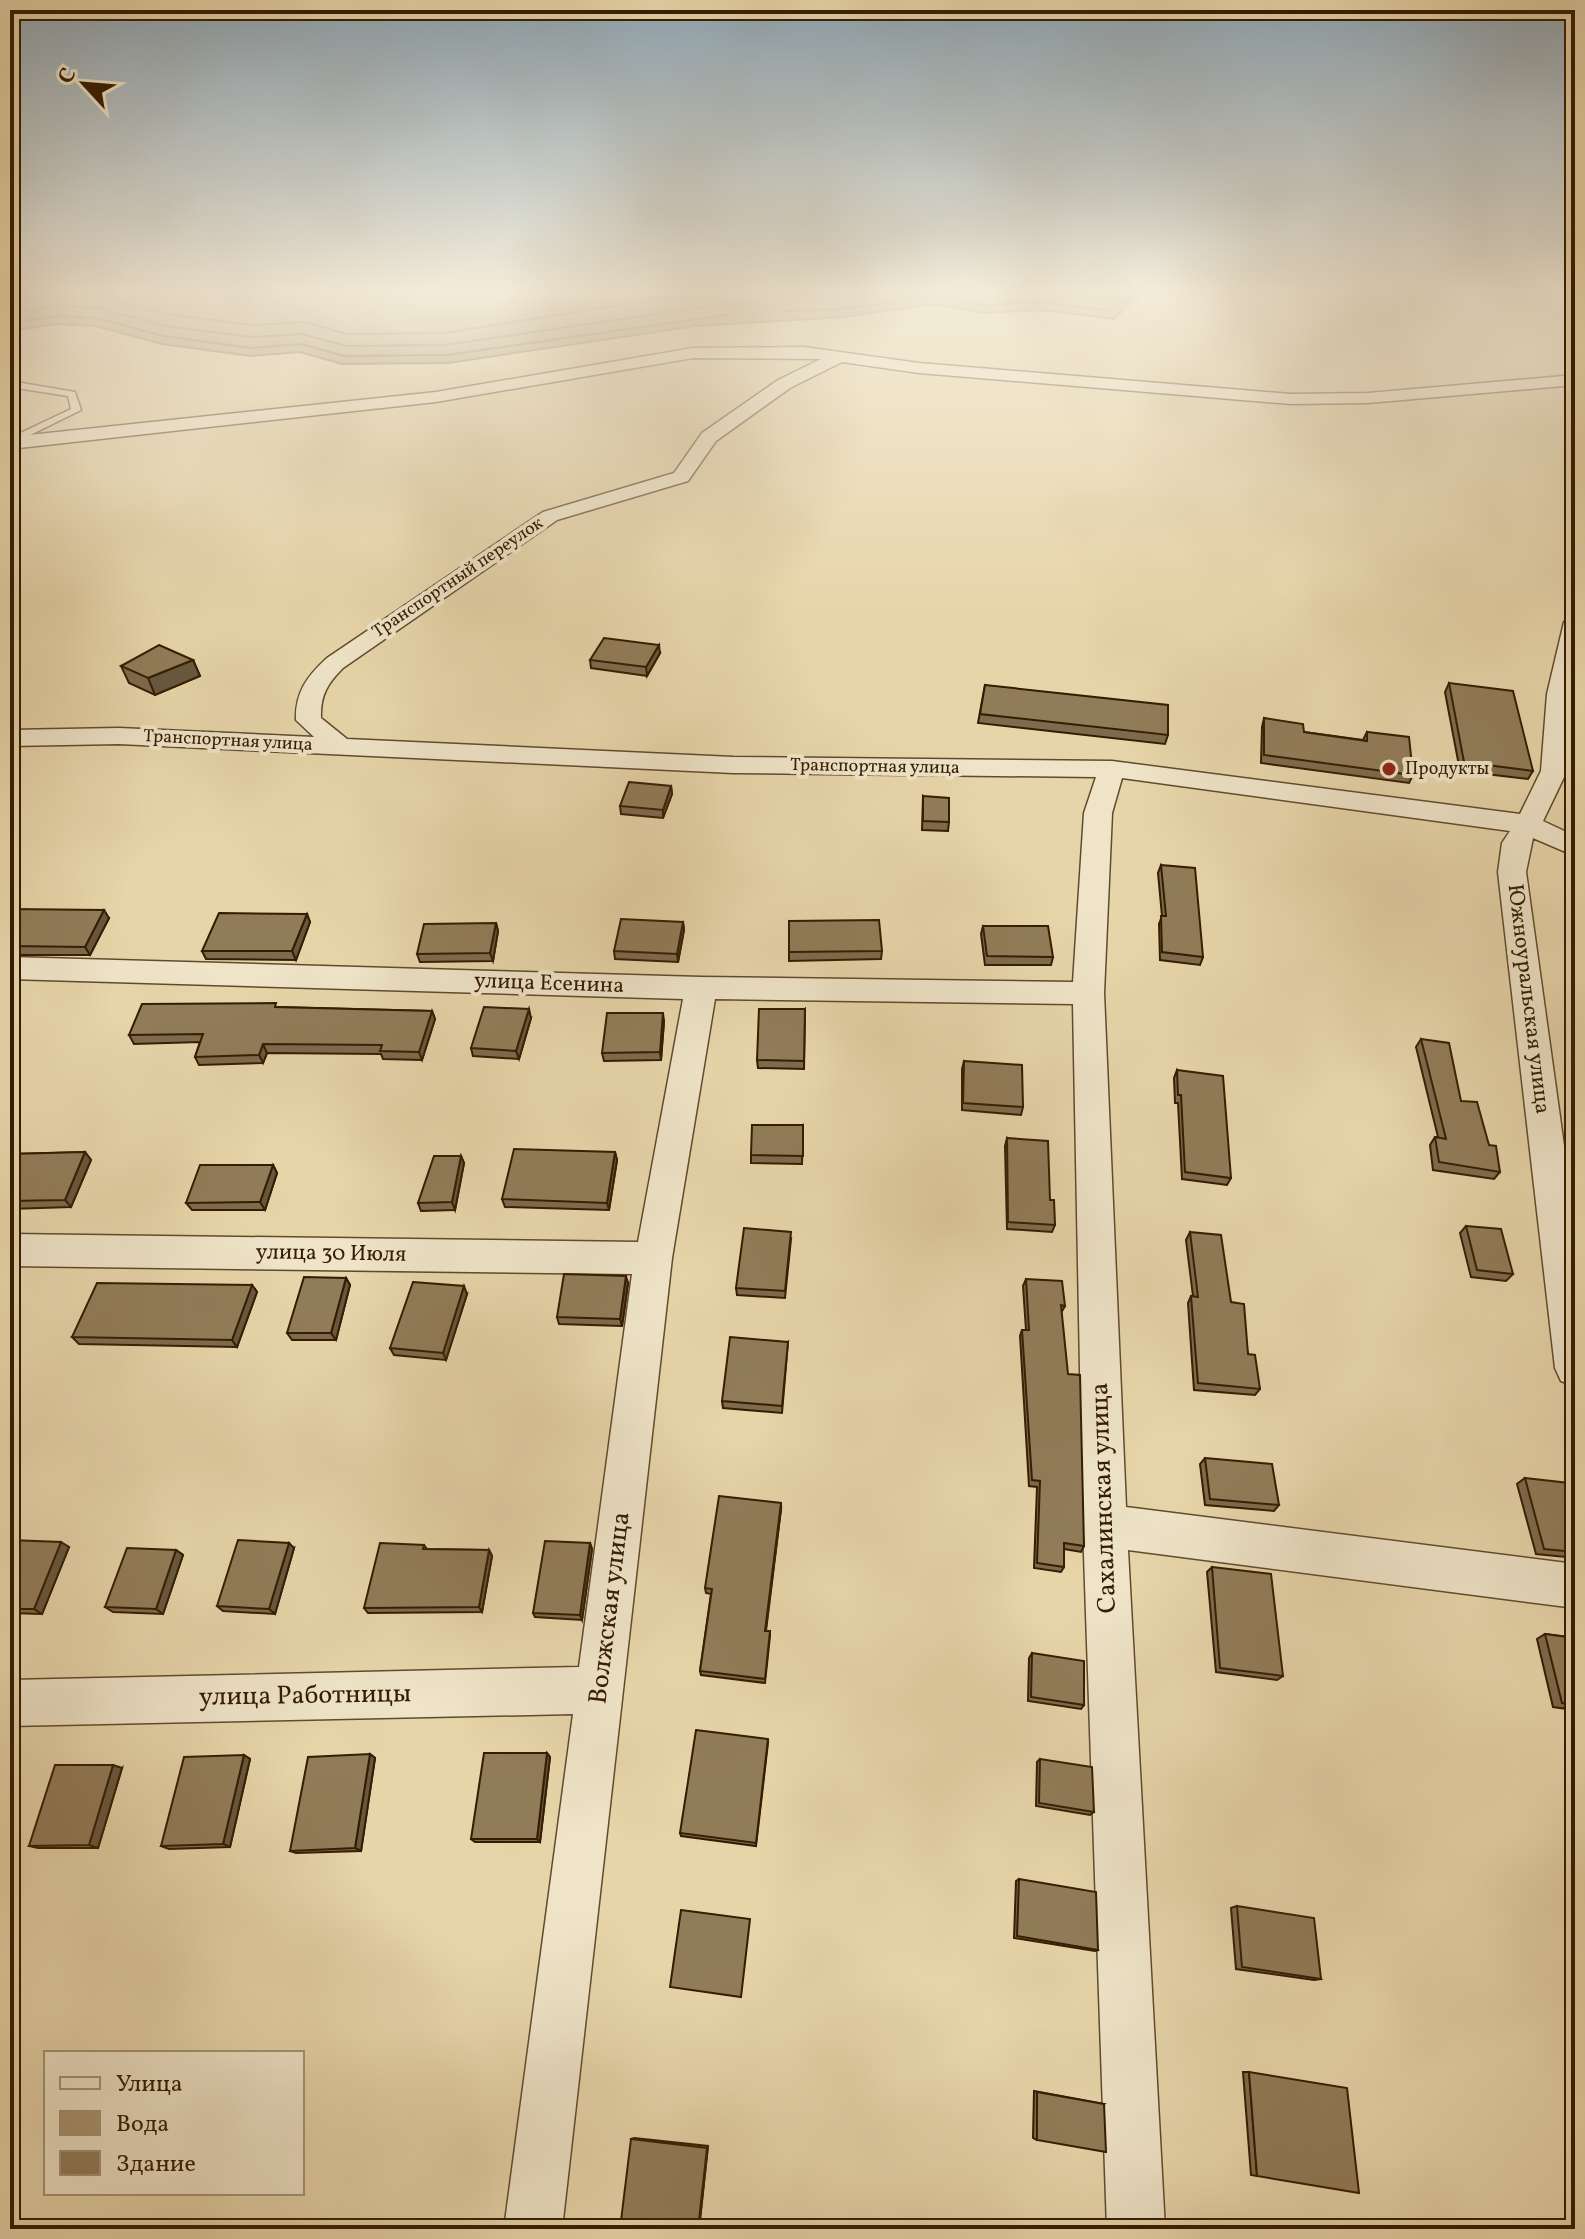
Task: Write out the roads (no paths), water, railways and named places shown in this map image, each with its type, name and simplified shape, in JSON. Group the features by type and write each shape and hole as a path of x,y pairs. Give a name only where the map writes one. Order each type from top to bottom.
{"street":[{"path":"10,442 431,397"},
{"name":"Транспортный переулок","path":"340,746 309,720 307,701 313,685 335,663 550,516 681,477 709,437 765,397"},
{"path":"1273,397 1345,397"},
{"path":"1526,824 1543,799 1554,771 1559,694 1575,622"},
{"name":"Транспортная улица","path":"10,738 119,736 733,765 1112,769 1526,824 1575,847"},
{"name":"Сахалинская улица","path":"1112,769 1098,813 1088,993 1105,1526 1136,2229"},
{"name":"Южноуральская улица","path":"1526,824 1516,843 1512,872 1575,1368"},
{"name":"улица Есенина","path":"10,968 701,988 1088,993"},
{"name":"Волжская улица","path":"533,2229 653,1258 701,988"},
{"name":"улица 30 Июля","path":"10,1250 653,1258"},
{"path":"1105,1526 1575,1586"},
{"name":"улица Работницы","path":"10,1703 600,1690"}],"lane":[{"path":"10,442 76,410 73,397"}],"place":[{"name":"Продукты","path":"1389,769"}]}
